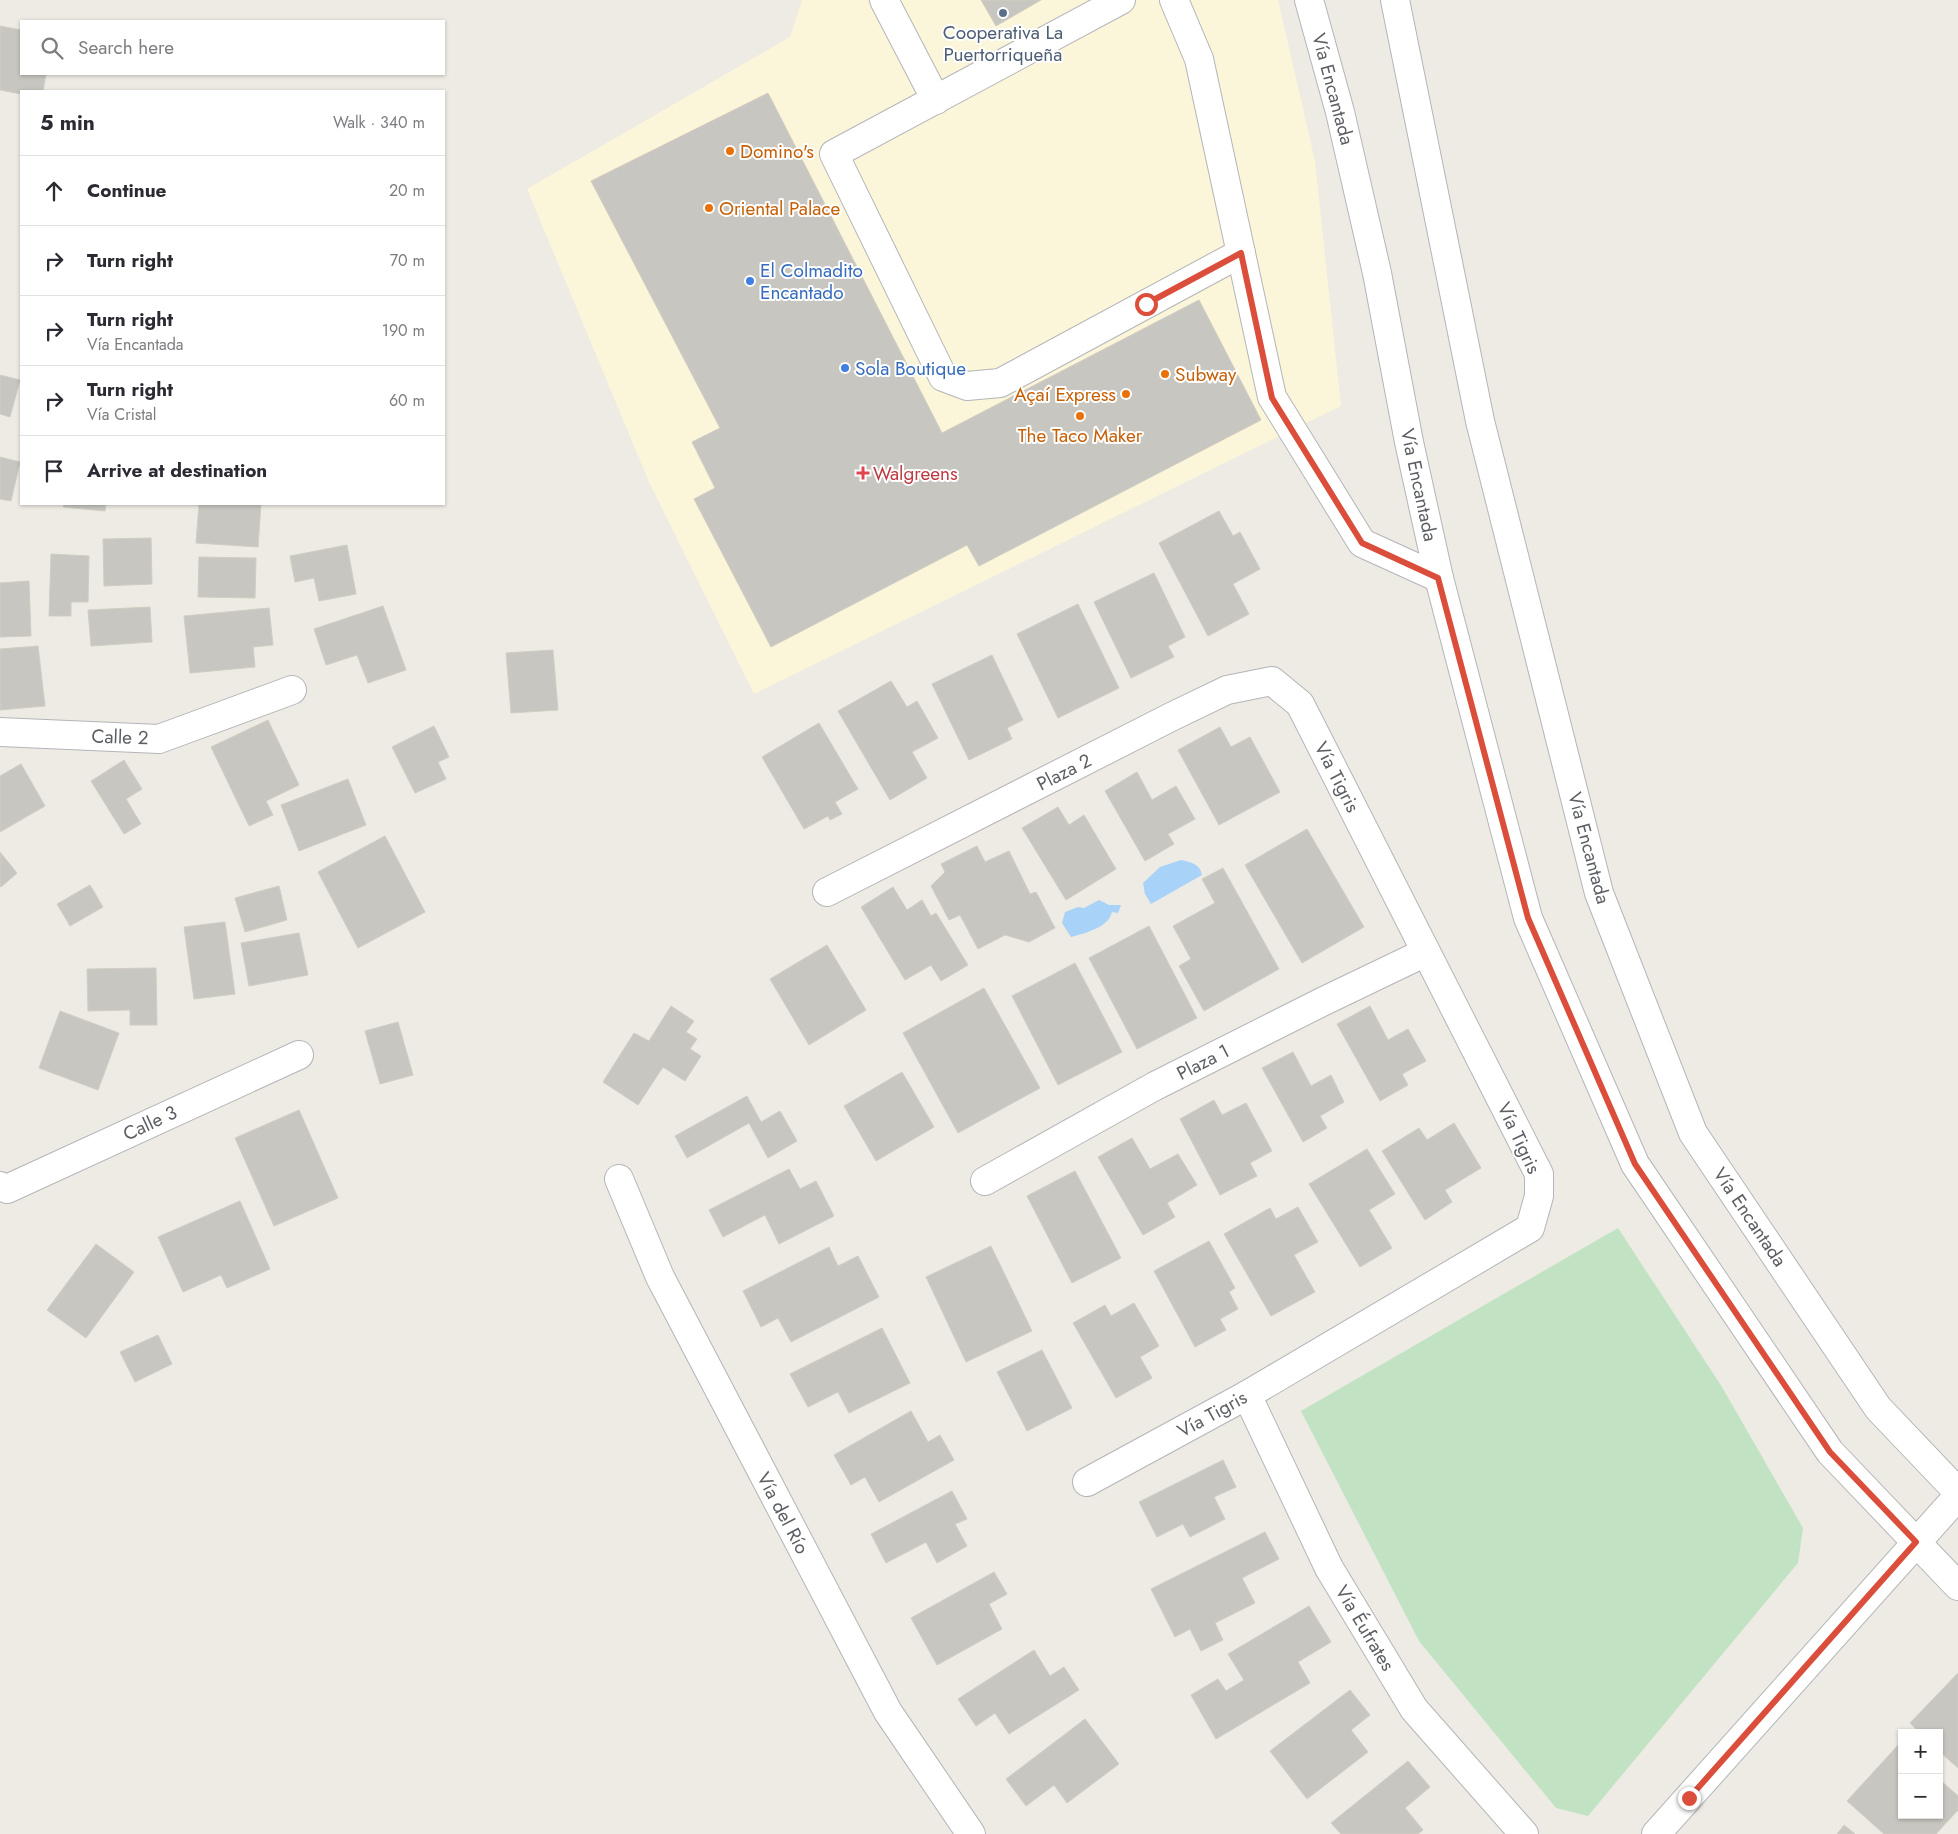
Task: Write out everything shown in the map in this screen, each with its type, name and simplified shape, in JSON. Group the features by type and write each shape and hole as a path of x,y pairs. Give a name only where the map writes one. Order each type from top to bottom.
{"street":[{"path":"884,0 936,100"},
{"path":"1121,0 834,154 944,377 967,386 1000,383 1241,253"},
{"path":"1174,0 1200,59 1272,398 1362,543 1438,578"},
{"name":"Vía Encantada","path":"1309,0 1340,112 1372,254 1438,578 1528,918 1635,1164 1830,1452 1958,1586"},
{"name":"Vía Encantada","path":"1395,0 1480,421 1599,893 1693,1133 1878,1408 1958,1492"},
{"name":"Plaza 2","path":"828,892 1227,690 1272,681 1300,704"},
{"name":"Calle 2","path":"0,732 158,739 292,690"},
{"name":"Vía Tigris","path":"1087,1482 1248,1395 1530,1228 1539,1196 1539,1174 1300,704"},
{"name":"Plaza 1","path":"985,1181 1155,1086 1426,952"},
{"name":"Calle 3","path":"0,1186 7,1189 299,1055"},
{"name":"Vía del Río","path":"619,1179 660,1277 888,1712 972,1834"},
{"name":"Vía Éufrates","path":"1248,1395 1329,1568 1414,1709 1524,1834"},
{"path":"1656,1834 1958,1496"}],"shaded area":[{"path":"802,0 1278,0 1315,161 1341,406 754,694 649,482 527,189 790,37"}],"green space":[{"path":"1618,1228 1722,1387 1803,1528 1798,1563 1588,1816 1556,1808 1419,1641 1301,1411"}],"water":[{"path":"1181,860 1197,866 1202,875 1151,904 1145,894 1143,883 1160,867"},
{"path":"1099,900 1109,905 1121,905 1118,913 1112,912 1110,918 1101,926 1071,937 1062,923 1065,912 1078,907 1084,908"}],"building":[{"name":"Cooperativa La Puertorriqueña","path":"981,0 1041,0 996,26"},
{"path":"0,26 20,30 20,75 46,75 43,90 20,90 20,94 0,90"},
{"path":"768,93 942,433 1199,300 1261,420 979,566 967,545 771,647 694,499 715,488 692,442 720,428 591,181"},
{"path":"0,375 20,380 10,417 0,414"},
{"path":"0,457 20,462 11,501 0,499"},
{"path":"64,505 106,505 105,511 63,507"},
{"path":"199,505 261,505 258,547 196,543"},
{"path":"1219,511 1233,536 1240,532 1260,569 1233,584 1249,614 1208,636 1159,543"},
{"path":"151,538 152,584 104,586 103,539"},
{"path":"347,545 356,594 319,601 314,578 295,582 290,556"},
{"path":"51,554 89,556 88,602 71,602 71,616 49,616"},
{"path":"199,557 256,558 255,598 198,597"},
{"path":"1154,573 1185,637 1168,646 1174,657 1131,678 1094,602"},
{"path":"29,581 31,636 0,637 0,583"},
{"path":"1078,604 1119,688 1058,718 1017,634"},
{"path":"383,606 406,670 368,683 357,655 326,665 314,629"},
{"path":"150,607 152,642 91,646 88,610"},
{"path":"269,608 273,645 253,647 255,667 190,673 184,616"},
{"path":"38,646 45,706 0,710 0,649"},
{"path":"553,650 558,710 511,713 506,653"},
{"path":"992,655 1023,720 1007,728 1012,739 969,760 932,684"},
{"path":"891,681 907,707 917,701 938,738 912,752 927,778 890,800 838,711"},
{"path":"268,720 299,785 266,801 273,815 249,826 211,747"},
{"path":"819,723 858,789 835,802 842,814 830,820 828,816 804,829 762,757"},
{"path":"434,726 449,757 438,762 446,779 415,793 392,747"},
{"path":"1220,727 1231,747 1250,737 1280,792 1219,825 1178,750"},
{"path":"124,760 142,789 126,799 141,824 124,834 91,781"},
{"path":"21,764 45,806 0,832 0,776"},
{"path":"1137,772 1152,800 1176,786 1195,819 1168,834 1174,844 1145,861 1105,791"},
{"path":"348,779 366,825 299,851 281,805"},
{"path":"1058,807 1069,825 1084,815 1116,869 1066,900 1022,828"},
{"path":"1307,829 1364,927 1302,963 1245,865"},
{"path":"385,836 425,912 358,948 318,872"},
{"path":"977,846 985,862 1009,851 1030,894 1036,892 1055,928 1029,942 1005,935 978,949 960,915 949,920 931,886 945,872 941,864"},
{"path":"0,852 17,873 1,887 0,886"},
{"path":"1223,868 1279,969 1204,1011 1179,966 1191,959 1173,926 1215,903 1202,879"},
{"path":"90,885 103,907 70,926 57,904"},
{"path":"279,886 287,920 245,932 235,898"},
{"path":"893,887 907,910 922,900 931,916 936,913 968,965 941,981 931,965 905,980 861,907"},
{"path":"225,922 235,994 194,999 184,927"},
{"path":"1149,926 1197,1018 1137,1049 1089,958"},
{"path":"299,933 308,975 249,986 241,943"},
{"path":"827,945 866,1010 809,1045 770,979"},
{"path":"1075,963 1122,1052 1058,1085 1012,996"},
{"path":"156,968 157,1025 130,1025 130,1010 88,1011 87,969"},
{"path":"984,988 1040,1088 958,1133 903,1033"},
{"path":"671,1006 694,1021 686,1032 697,1039 690,1049 701,1056 685,1081 663,1067 638,1105 603,1082 634,1033 649,1041"},
{"path":"1370,1006 1388,1040 1408,1029 1426,1061 1402,1074 1408,1085 1380,1101 1337,1024"},
{"path":"60,1011 119,1033 98,1090 39,1068"},
{"path":"398,1022 413,1075 380,1084 365,1031"},
{"path":"1293,1052 1311,1086 1331,1075 1344,1102 1320,1116 1327,1128 1303,1142 1262,1068"},
{"path":"902,1072 934,1127 876,1161 844,1106"},
{"path":"747,1096 761,1122 780,1111 797,1141 768,1158 749,1123 687,1158 675,1136"},
{"path":"1214,1100 1222,1115 1246,1103 1272,1151 1250,1163 1257,1176 1220,1195 1180,1119"},
{"path":"299,1110 338,1198 274,1226 235,1138"},
{"path":"1454,1123 1481,1168 1445,1190 1452,1202 1425,1220 1382,1151 1419,1128 1427,1140"},
{"path":"1132,1138 1150,1169 1178,1154 1197,1185 1167,1203 1175,1217 1143,1235 1098,1157"},
{"path":"1367,1149 1395,1194 1369,1210 1392,1248 1360,1267 1309,1184"},
{"path":"789,1169 800,1189 816,1181 834,1216 779,1244 765,1215 723,1237 709,1210"},
{"path":"1075,1171 1121,1258 1072,1283 1027,1196"},
{"path":"240,1201 270,1269 227,1288 221,1275 183,1292 158,1237"},
{"path":"1298,1207 1318,1242 1294,1255 1315,1292 1271,1316 1224,1234 1270,1208 1276,1219"},
{"path":"1209,1241 1235,1288 1229,1292 1238,1309 1220,1319 1226,1330 1195,1347 1154,1271"},
{"path":"96,1244 134,1272 86,1338 47,1310"},
{"path":"991,1246 1032,1331 966,1362 926,1277"},
{"path":"829,1247 838,1266 858,1256 879,1297 791,1342 778,1318 761,1327 743,1291"},
{"path":"1134,1303 1159,1346 1140,1357 1152,1378 1116,1398 1073,1323 1105,1305 1111,1316"},
{"path":"882,1328 910,1383 849,1413 838,1392 808,1407 790,1374"},
{"path":"158,1335 172,1364 135,1382 120,1352"},
{"path":"1042,1350 1072,1408 1027,1431 997,1372"},
{"path":"911,1411 928,1442 940,1435 954,1460 879,1502 865,1477 851,1485 834,1455"},
{"path":"1223,1460 1236,1487 1214,1497 1225,1519 1190,1537 1183,1524 1157,1537 1139,1502"},
{"path":"952,1491 967,1519 955,1524 967,1546 937,1563 926,1542 886,1563 871,1534"},
{"path":"1265,1532 1279,1559 1242,1578 1255,1603 1215,1623 1223,1640 1201,1651 1190,1629 1175,1637 1151,1589"},
{"path":"994,1572 1007,1594 989,1604 1002,1629 937,1665 911,1618"},
{"path":"1309,1606 1331,1642 1298,1662 1310,1683 1216,1739 1191,1695 1218,1679 1226,1691 1244,1680 1228,1654"},
{"path":"1034,1650 1050,1676 1064,1667 1079,1690 1009,1734 995,1713 976,1726 958,1699"},
{"path":"1958,1673 1958,1768 1943,1755 1943,1729 1916,1729 1910,1723"},
{"path":"1350,1690 1370,1715 1351,1730 1368,1752 1307,1799 1270,1751"},
{"path":"1085,1719 1119,1764 1067,1803 1054,1785 1026,1806 1006,1779"},
{"path":"1898,1745 1898,1819 1943,1819 1943,1783 1958,1796 1958,1810 1936,1834 1884,1834 1847,1801"},
{"path":"1408,1761 1430,1787 1405,1808 1423,1830 1418,1834 1341,1834 1331,1823"},
{"path":"1844,1825 1855,1834 1837,1834"}],"place":[{"name":"Cooperativa La Puertorriqueña","path":"1003,13"},
{"name":"Domino's","path":"730,151"},
{"name":"Oriental Palace","path":"709,208"},
{"name":"El Colmadito Encantado","path":"750,281"},
{"name":"Sola Boutique","path":"845,368"},
{"name":"Subway","path":"1165,374"},
{"name":"Açaí Express","path":"1126,394"},
{"name":"The Taco Maker","path":"1080,416"},
{"name":"Walgreens","path":"863,473"}],"route":[{"path":"1146,304 1241,253 1272,398 1362,543 1438,578 1528,918 1635,1164 1830,1452 1916,1542 1689,1798"}]}
